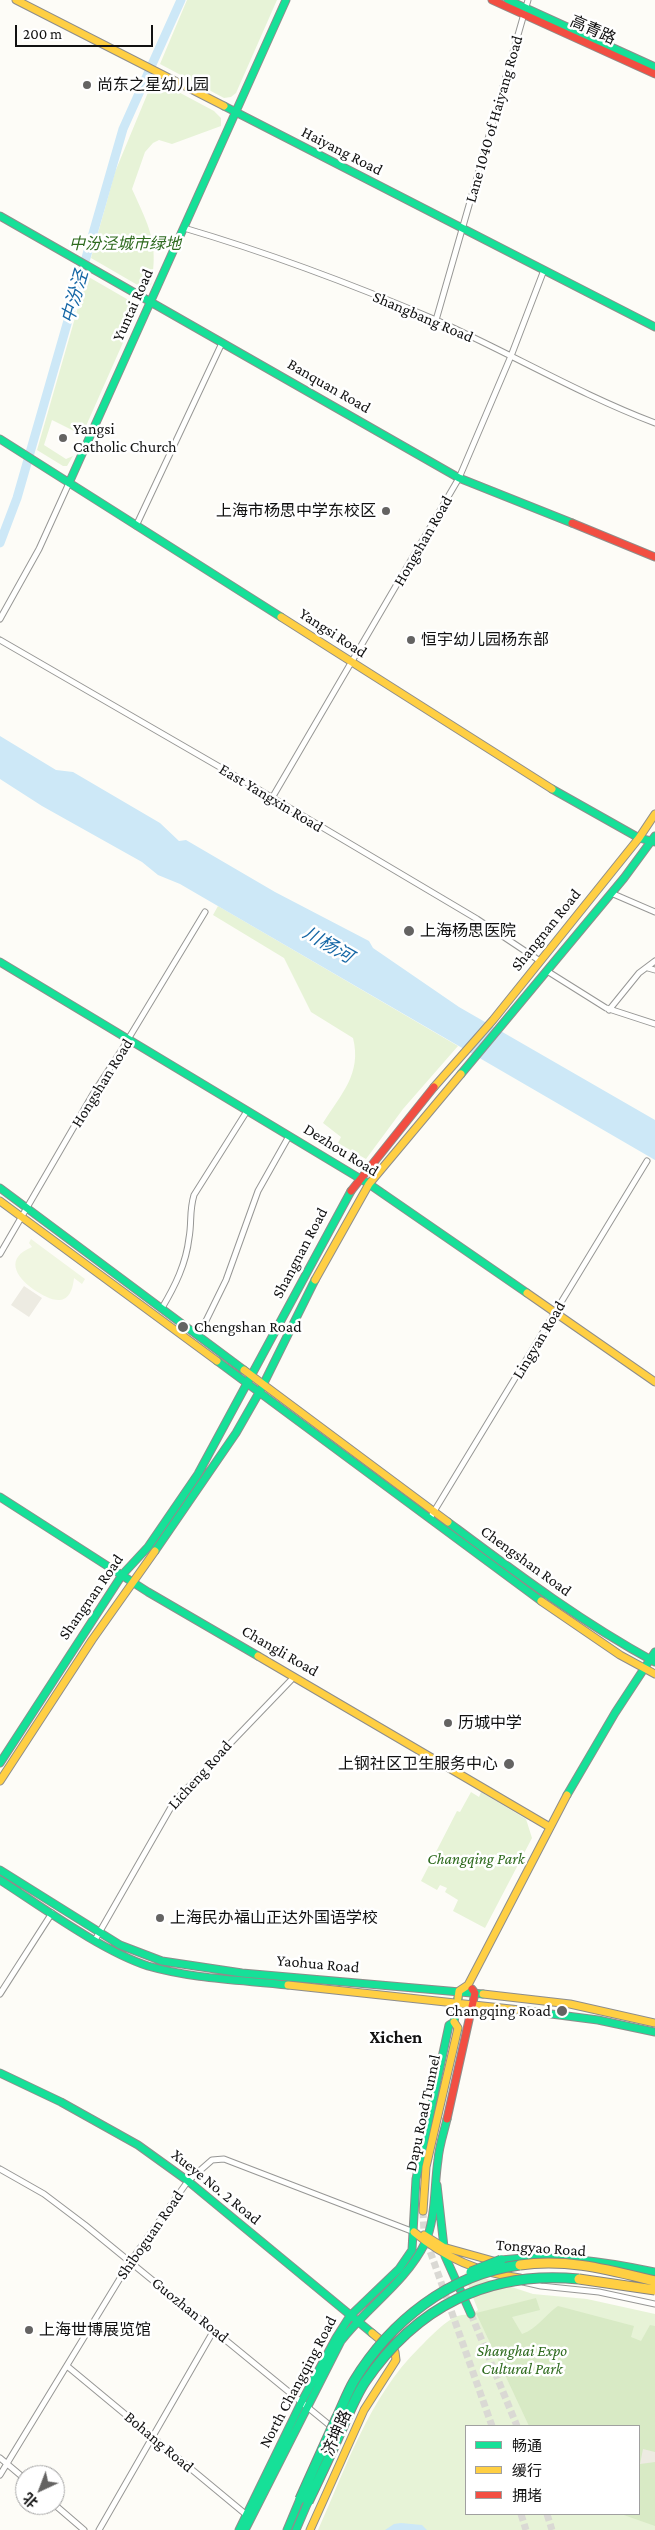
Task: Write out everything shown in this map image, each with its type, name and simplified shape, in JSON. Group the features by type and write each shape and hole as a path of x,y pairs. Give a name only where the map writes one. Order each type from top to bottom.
{"main road":[{"name":"Haiyang Road","path":"16,0 655,327"},
{"name":"Yuntai Road","path":"69,484 286,0"},
{"name":"高青路","path":"492,0 526,8 655,74"},
{"path":"508,0 655,68"},
{"name":"Banquan Road","path":"0,216 459,478 655,557"},
{"name":"Yangsi Road","path":"0,439 580,807 639,838 654,840"},
{"name":"Shangnan Road","path":"0,1763 122,1575 148,1546 198,1474 339,1210 359,1179 412,1112 467,1052 493,1020 639,838 655,814"},
{"name":"Shangnan Road","path":"0,1781 52,1699 132,1581 212,1471 262,1387 330,1250 369,1184 416,1125 503,1026 654,840"},
{"name":"Dezhou Road","path":"0,962 369,1184 655,1382"},
{"name":"Chengshan Road","path":"0,1188 24,1214 250,1378 433,1515 556,1612 643,1669 655,1674"},
{"name":"Chengshan Road","path":"0,1201 24,1214 162,1308 199,1335 250,1378"},
{"name":"Changli Road","path":"0,1497 122,1575 548,1826"},
{"name":"Chengshan Road","path":"433,1515 607,1636 653,1658"},
{"path":"458,2003 460,1991 468,1985 548,1826 643,1669 653,1658"},
{"name":"Yaohua Road","path":"0,1870 127,1957 176,1973 598,2020 655,2032"},
{"name":"Yaohua Road","path":"0,1880 52,1913 97,1936 178,1965 242,1973 460,1991 570,2004 655,2023"},
{"path":"468,1985 475,1993 472,2005"},
{"name":"North Changqing Road","path":"245,2530 249,2517 304,2403 353,2319 399,2269 412,2250 416,2179 449,2025 454,2022 458,2003"},
{"name":"North Changqing Road","path":"353,2319 405,2272 426,2240 440,2148 472,2005"},
{"name":"Dapu Road Tunnel","path":"423,2211 426,2167 458,2028 454,2022"},
{"name":"Xueye No. 2 Road","path":"0,2073 61,2102 138,2145 188,2181 395,2352"},
{"path":"437,2174 444,2251 470,2314"},
{"name":"Tongyao Road","path":"414,2232 472,2266 504,2276 582,2280 655,2294"},
{"name":"Tongyao Road","path":"444,2251 506,2264 614,2268 655,2276"},
{"path":"287,2530 352,2383 379,2343 409,2314 485,2265 536,2255 574,2256 655,2272"},
{"path":"449,2288 493,2269 539,2263 574,2263 655,2281"},
{"path":"456,2280 458,2270 463,2266 472,2266"},
{"path":"296,2530 363,2384 384,2354 408,2329 434,2310 469,2291 540,2276 569,2276 655,2290"},
{"path":"635,2286 655,2294"},
{"name":"济坤路","path":"310,2530 372,2396 396,2360 395,2352"},
{"name":"North Changqing Road","path":"239,2530 249,2517"}],"street":[{"name":"Lane 1040 of Haiyang Road","path":"436,320 526,8"},
{"name":"Shangbang Road","path":"184,228 271,256 436,320 595,399 655,423"},
{"name":"Hongshan Road","path":"272,798 459,478 511,356 544,270"},
{"path":"136,526 222,343"},
{"name":"Yuntai Road","path":"0,619 39,549 69,484"},
{"name":"East Yangxin Road","path":"0,640 477,919 540,961"},
{"path":"611,892 655,912"},
{"name":"Hongshan Road","path":"0,1254 93,1094 205,912"},
{"path":"609,1010 639,973 655,961"},
{"path":"648,968 655,970"},
{"path":"547,971 609,1010 655,1024"},
{"path":"162,1308 173,1290 185,1259 190,1236 189,1210 194,1195 206,1172 247,1111"},
{"path":"199,1335 226,1280 258,1191 289,1136"},
{"name":"Lingyan Road","path":"433,1515 647,1160"},
{"name":"Licheng Road","path":"97,1936 174,1802 294,1677"},
{"path":"0,1994 52,1913"},
{"name":"Shiboguan Road","path":"0,2475 130,2262 188,2181 212,2160 224,2160 414,2232"},
{"name":"Guozhan Road","path":"0,2169 44,2194 350,2442"},
{"path":"504,2276 541,2286 599,2292 655,2304"},
{"path":"99,2530 214,2330"},
{"name":"Bohang Road","path":"67,2366 249,2517"},
{"path":"0,2458 15,2470"},
{"path":"65,2514 84,2530"}],"green space":[{"path":"187,0 277,0 236,93 231,97 224,98 160,64"},
{"name":"中汾泾城市绿地","path":"156,80 214,111 221,118 221,126 172,144 159,140 153,143 145,152 132,189 148,225 154,257 151,285 141,287 91,258 115,172 149,90"},
{"name":"中汾泾城市绿地","path":"87,276 132,302 137,311 82,435 52,420 44,445 66,459 73,456 67,466 63,466 37,450"},
{"path":"218,906 458,1046 403,1109 366,1159 338,1143 341,1137 323,1123 343,1093 352,1073 355,1062 353,1038 311,1012 284,958 213,915"},
{"path":"31,1239 85,1279 82,1284 74,1278 69,1295 65,1299 54,1299 40,1294 27,1284 18,1273 16,1262 18,1256 32,1247 29,1243"},
{"name":"Changqing Park","path":"471,1792 479,1797 481,1792 526,1819 532,1838 485,1928 453,1911 458,1900 445,1892 447,1888 440,1885 437,1890 421,1881 457,1811 460,1812"},
{"name":"Shanghai Expo Cultural Park","path":"466,2272 533,2294 587,2299 655,2314 655,2530 318,2530 360,2434 386,2388 401,2367 449,2321 456,2317 472,2314 478,2310 464,2275"},
{"path":"536,2298 540,2310 512,2317 522,2334 532,2329 558,2306 634,2326 631,2337 641,2341 650,2325 655,2326 655,2526 624,2515 640,2515 640,2425 529,2425 476,2313"}],"shaded area":[{"path":"24,1286 42,1298 29,1317 11,1305"},
{"path":"643,2449 655,2452 655,2462 640,2464"}],"water":[{"name":"川杨河","path":"0,736 56,770 73,772 160,823 179,841 186,840 275,892 369,941 373,948 459,1007 655,1120 655,1160 180,884 158,875 142,862 42,806 0,779"},
{"path":"394,2524 422,2525 427,2530 385,2530"}],"waterway":[{"name":"中汾泾","path":"0,543 17,498 123,129 181,0"}],"tunnel":[{"path":"423,2211 424,2234 492,2425"},
{"path":"471,2314 517,2425"},
{"path":"521,2515 526,2530"},
{"path":"547,2515 552,2530"}],"traffic: fast":[{"path":"69,483 286,0"},
{"path":"508,0 655,67"},
{"path":"224,106 655,327"},
{"path":"0,216 459,478 572,523"},
{"path":"0,439 281,617"},
{"path":"552,789 639,838 655,842"},
{"path":"461,1074 624,878 655,836"},
{"path":"0,962 369,1184 527,1293"},
{"path":"0,1188 244,1370"},
{"path":"0,1763 122,1575 148,1547 198,1474 351,1191"},
{"path":"155,1551 236,1433 260,1391 315,1280"},
{"path":"217,1361 541,1601"},
{"path":"0,1497 148,1592 258,1656"},
{"path":"448,1522 523,1578 601,1630 655,1662"},
{"path":"567,1795 615,1713 655,1652"},
{"path":"0,1870 120,1945 162,1961 242,1973 483,1994"},
{"path":"0,1880 92,1939 111,1950 148,1966 182,1974 288,1985"},
{"path":"239,2530 302,2401 336,2338 350,2316 399,2269 412,2250 416,2179 449,2025 454,2022 458,1998"},
{"path":"520,2010 598,2020 655,2032"},
{"path":"0,2073 61,2102 138,2145 188,2181 372,2333"},
{"path":"245,2530 341,2341 408,2270 425,2243 431,2224 440,2144 447,2119"},
{"path":"437,2185 445,2256 471,2314"},
{"path":"501,2260 559,2258 655,2272"},
{"path":"471,2272 501,2260"},
{"path":"300,2499 351,2386 385,2339 424,2304 446,2290 494,2270 520,2265"},
{"path":"308,2502 361,2388 385,2356 407,2333 431,2314 457,2299 485,2288 514,2281 546,2278 579,2279"},
{"path":"287,2530 300,2499"},
{"path":"296,2530 308,2502"}],"traffic: slow":[{"path":"16,0 224,106"},
{"path":"281,617 552,789"},
{"path":"434,1087 493,1020 639,838 655,814"},
{"path":"315,1280 369,1184 461,1074"},
{"path":"0,1201 217,1361"},
{"path":"527,1293 655,1382"},
{"path":"244,1370 448,1522"},
{"path":"0,1781 92,1640 155,1551"},
{"path":"541,1601 620,1655 655,1674"},
{"path":"258,1656 548,1826"},
{"path":"458,1998 459,1991 468,1985 567,1795"},
{"path":"288,1985 520,2010"},
{"path":"483,1994 570,2004 655,2023"},
{"path":"423,2211 426,2167 458,2028 454,2022"},
{"path":"414,2232 438,2249 464,2263 505,2276 520,2278"},
{"path":"424,2235 443,2247 497,2262"},
{"path":"520,2265 554,2263 588,2266 655,2281"},
{"path":"579,2279 655,2290"},
{"path":"310,2530 364,2410 396,2360 395,2352 372,2333"}],"traffic: jam":[{"path":"492,0 655,74"},
{"path":"572,523 655,557"},
{"path":"351,1191 434,1087"},
{"path":"447,2119 475,1993 472,1989"}],"place":[{"name":"尚东之星幼儿园","path":"87,85"},
{"name":"Yangsi Catholic Church","path":"63,438"},
{"name":"上海市杨思中学东校区","path":"386,511"},
{"name":"恒宇幼儿园杨东部","path":"411,640"},
{"name":"上海杨思医院","path":"409,931"},
{"name":"Chengshan Road","path":"183,1327"},
{"name":"历城中学","path":"448,1723"},
{"name":"上钢社区卫生服务中心","path":"509,1764"},
{"name":"上海民办福山正达外国语学校","path":"160,1918"},
{"name":"Changqing Road","path":"562,2011"},
{"name":"上海世博展览馆","path":"29,2330"}],"district":[{"name":"Xichen","path":"396,2037"}]}
